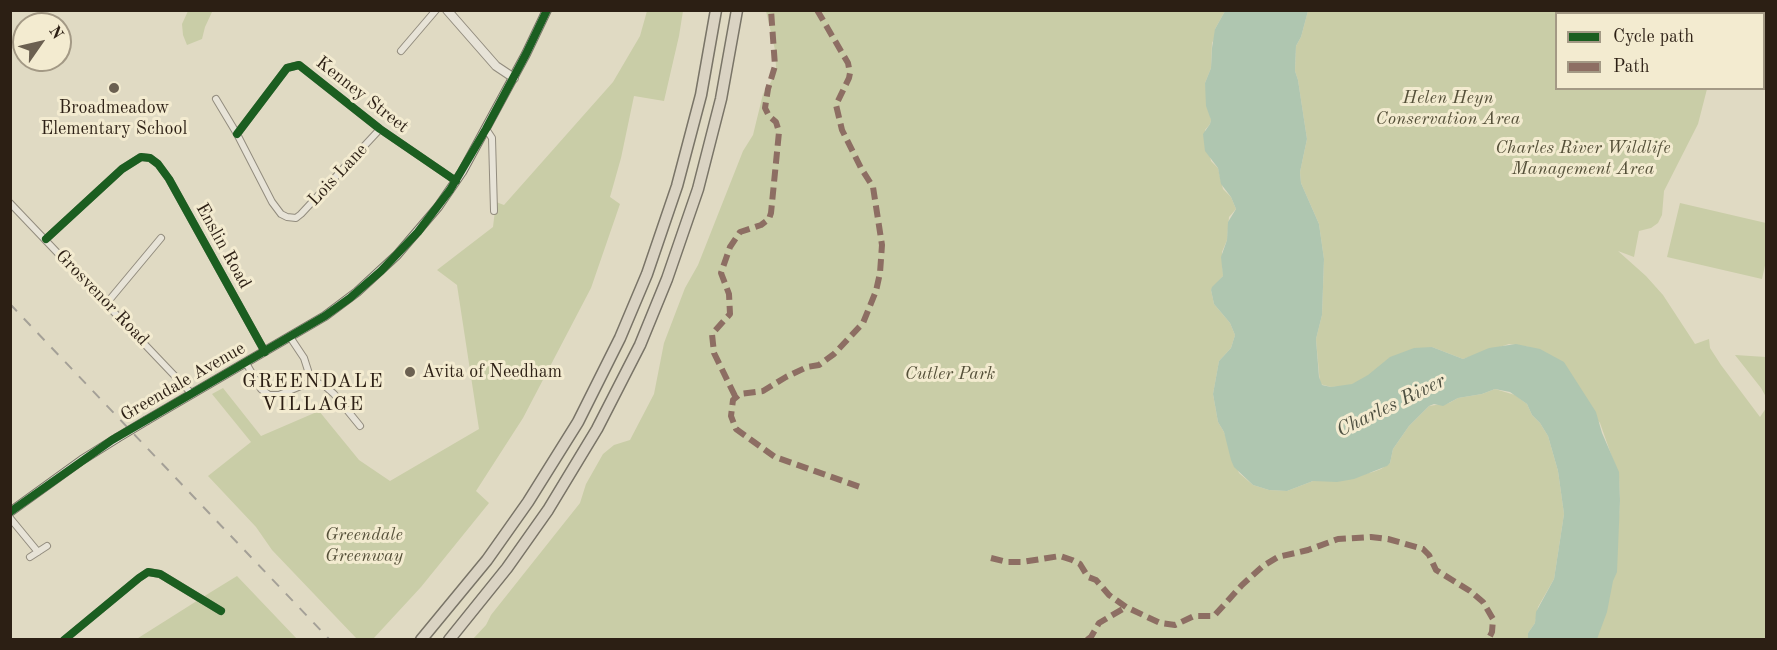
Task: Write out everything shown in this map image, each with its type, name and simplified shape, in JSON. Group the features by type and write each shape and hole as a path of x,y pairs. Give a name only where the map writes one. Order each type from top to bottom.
{"highway":[{"path":"421,639 487,560 528,502 578,422 610,360 647,274 674,197 696,118 716,10"},
{"path":"449,639 507,568 548,510 597,429 635,355 667,279 698,189 721,99 737,10"}],"main road":[{"name":"Greendale Avenue","path":"10,512 86,457 342,304 381,270 418,232 456,181 514,78 547,10"}],"street":[{"path":"401,51 436,10"},
{"path":"447,10 496,66 514,78"},
{"name":"Kenney Street","path":"237,134 287,68 299,65 380,129 456,181"},
{"path":"216,99 237,134"},
{"name":"Lois Lane","path":"237,134 272,202 281,214 287,218 293,218 301,214 380,129"},
{"path":"486,129 492,138 494,211"},
{"name":"Enslin Road","path":"46,239 122,169 141,157 150,158 158,164 169,180 265,352"},
{"name":"Grosvenor Road","path":"10,203 192,394"},
{"path":"106,304 161,238"},
{"path":"290,337 304,358 312,383"},
{"path":"246,363 261,389 269,395 279,395 312,383 321,384 331,391 360,426"},
{"path":"10,518 38,552"},
{"path":"30,557 47,546"},
{"path":"64,639 148,572 160,574 221,611"}],"green space":[{"path":"1621,10 1620,12 1555,12 1555,90 1707,90 1698,124 1664,191 1662,215 1658,223 1651,228 1639,231 1634,257 1618,251 1663,295 1695,344 1709,339 1710,348 1721,365 1760,417 1766,408 1766,639 1594,639 1616,565 1620,501 1619,477 1600,423 1529,347 1509,344 1463,359 1432,347 1349,386 1331,387 1320,384 1316,339 1322,315 1324,259 1319,224 1301,183 1300,172 1307,139 1295,71 1296,46 1301,37 1308,11"},
{"path":"188,11 212,12 202,39 187,45 182,24"},
{"name":"Greendale Greenway","path":"647,11 683,11 679,36 664,101 634,96 610,197 620,204 591,288 523,418 476,491 489,503 421,587 373,639 357,639 272,550 256,527 208,476 251,442 212,394 223,388 261,436 319,411 359,460 390,481 479,429 457,285 437,270 493,227 496,202 504,205 613,82 640,36"},
{"name":"Cutler Park","path":"766,11 1225,11 1215,29 1211,68 1205,83 1211,120 1205,130 1211,161 1218,168 1223,189 1231,197 1236,209 1229,217 1227,240 1222,252 1223,276 1211,290 1214,304 1230,323 1235,335 1231,348 1219,361 1213,394 1218,422 1239,473 1253,485 1269,490 1287,491 1313,481 1329,481 1373,472 1390,463 1393,449 1409,426 1429,406 1449,403 1458,398 1495,389 1515,395 1527,404 1532,415 1548,436 1558,471 1564,514 1554,579 1538,607 1535,623 1528,633 1528,639 472,640 580,503 586,484 603,454 614,445 630,440 654,394 664,343 743,151 753,135 763,94 776,68 775,50"},
{"path":"1680,203 1766,223 1766,261 1762,279 1667,257"},
{"path":"1735,355 1766,357 1766,397 1761,388"},
{"path":"237,576 297,639 135,640 211,592"}],"water":[{"name":"Charles River","path":"1225,11 1308,11 1301,37 1296,46 1295,71 1307,139 1300,172 1301,183 1319,224 1324,259 1322,315 1316,339 1319,377 1322,385 1331,387 1352,384 1368,375 1390,357 1414,348 1432,347 1463,359 1489,348 1516,344 1540,349 1564,362 1596,412 1602,433 1619,472 1620,501 1617,572 1607,612 1597,639 1528,639 1528,633 1535,623 1536,612 1554,579 1564,514 1558,471 1548,436 1532,415 1527,404 1510,392 1495,389 1458,398 1443,406 1434,404 1429,406 1409,426 1393,449 1390,463 1387,466 1354,479 1337,482 1313,481 1287,491 1269,490 1253,485 1234,467 1224,432 1218,422 1213,394 1219,361 1231,348 1235,335 1230,323 1214,304 1211,290 1223,276 1221,257 1227,240 1228,222 1236,209 1231,197 1221,184 1218,168 1205,151 1203,134 1211,120 1206,106 1205,83 1211,68 1215,29"}],"railway":[{"path":"10,304 330,640"}],"marked path":[{"path":"735,396 714,353 712,334 730,314 729,294 721,273 730,247 740,232 761,225 769,219 771,213 779,132 776,122 765,108 775,66 771,10"},
{"path":"817,10 848,63 849,78 836,105 842,130 873,187 882,245 880,273 876,291 863,323 834,354 819,365 807,367 763,391 740,394 733,400 731,416 736,429 775,457 863,488"},
{"path":"991,558 1007,562 1022,562 1060,556 1072,560 1080,564 1088,577 1096,580 1109,595 1126,607 1160,623 1175,625 1194,616 1214,616 1242,585 1263,566 1278,557 1308,550 1338,539 1371,537 1388,539 1423,549 1429,555 1436,570 1483,602 1493,619 1492,632 1488,640"},
{"path":"1087,640 1099,623 1126,607"}],"cycle path":[{"path":"10,512 112,440 325,316 381,271 418,232 450,190 486,129 547,10"},
{"path":"237,134 287,68 299,65 380,129 456,181"},
{"path":"46,239 122,169 141,157 150,158 158,164 169,179 265,352"},
{"path":"64,640 148,572 160,574 221,611"}],"place":[{"name":"Broadmeadow Elementary School","path":"114,88"},
{"name":"Avita of Needham","path":"410,372"}],"district":[{"name":"GREENDALE VILLAGE","path":"313,394"}],"park label":[{"name":"Helen Heyn Conservation Area","path":"1448,108"},
{"name":"Charles River Wildlife Management Area","path":"1583,158"}]}
